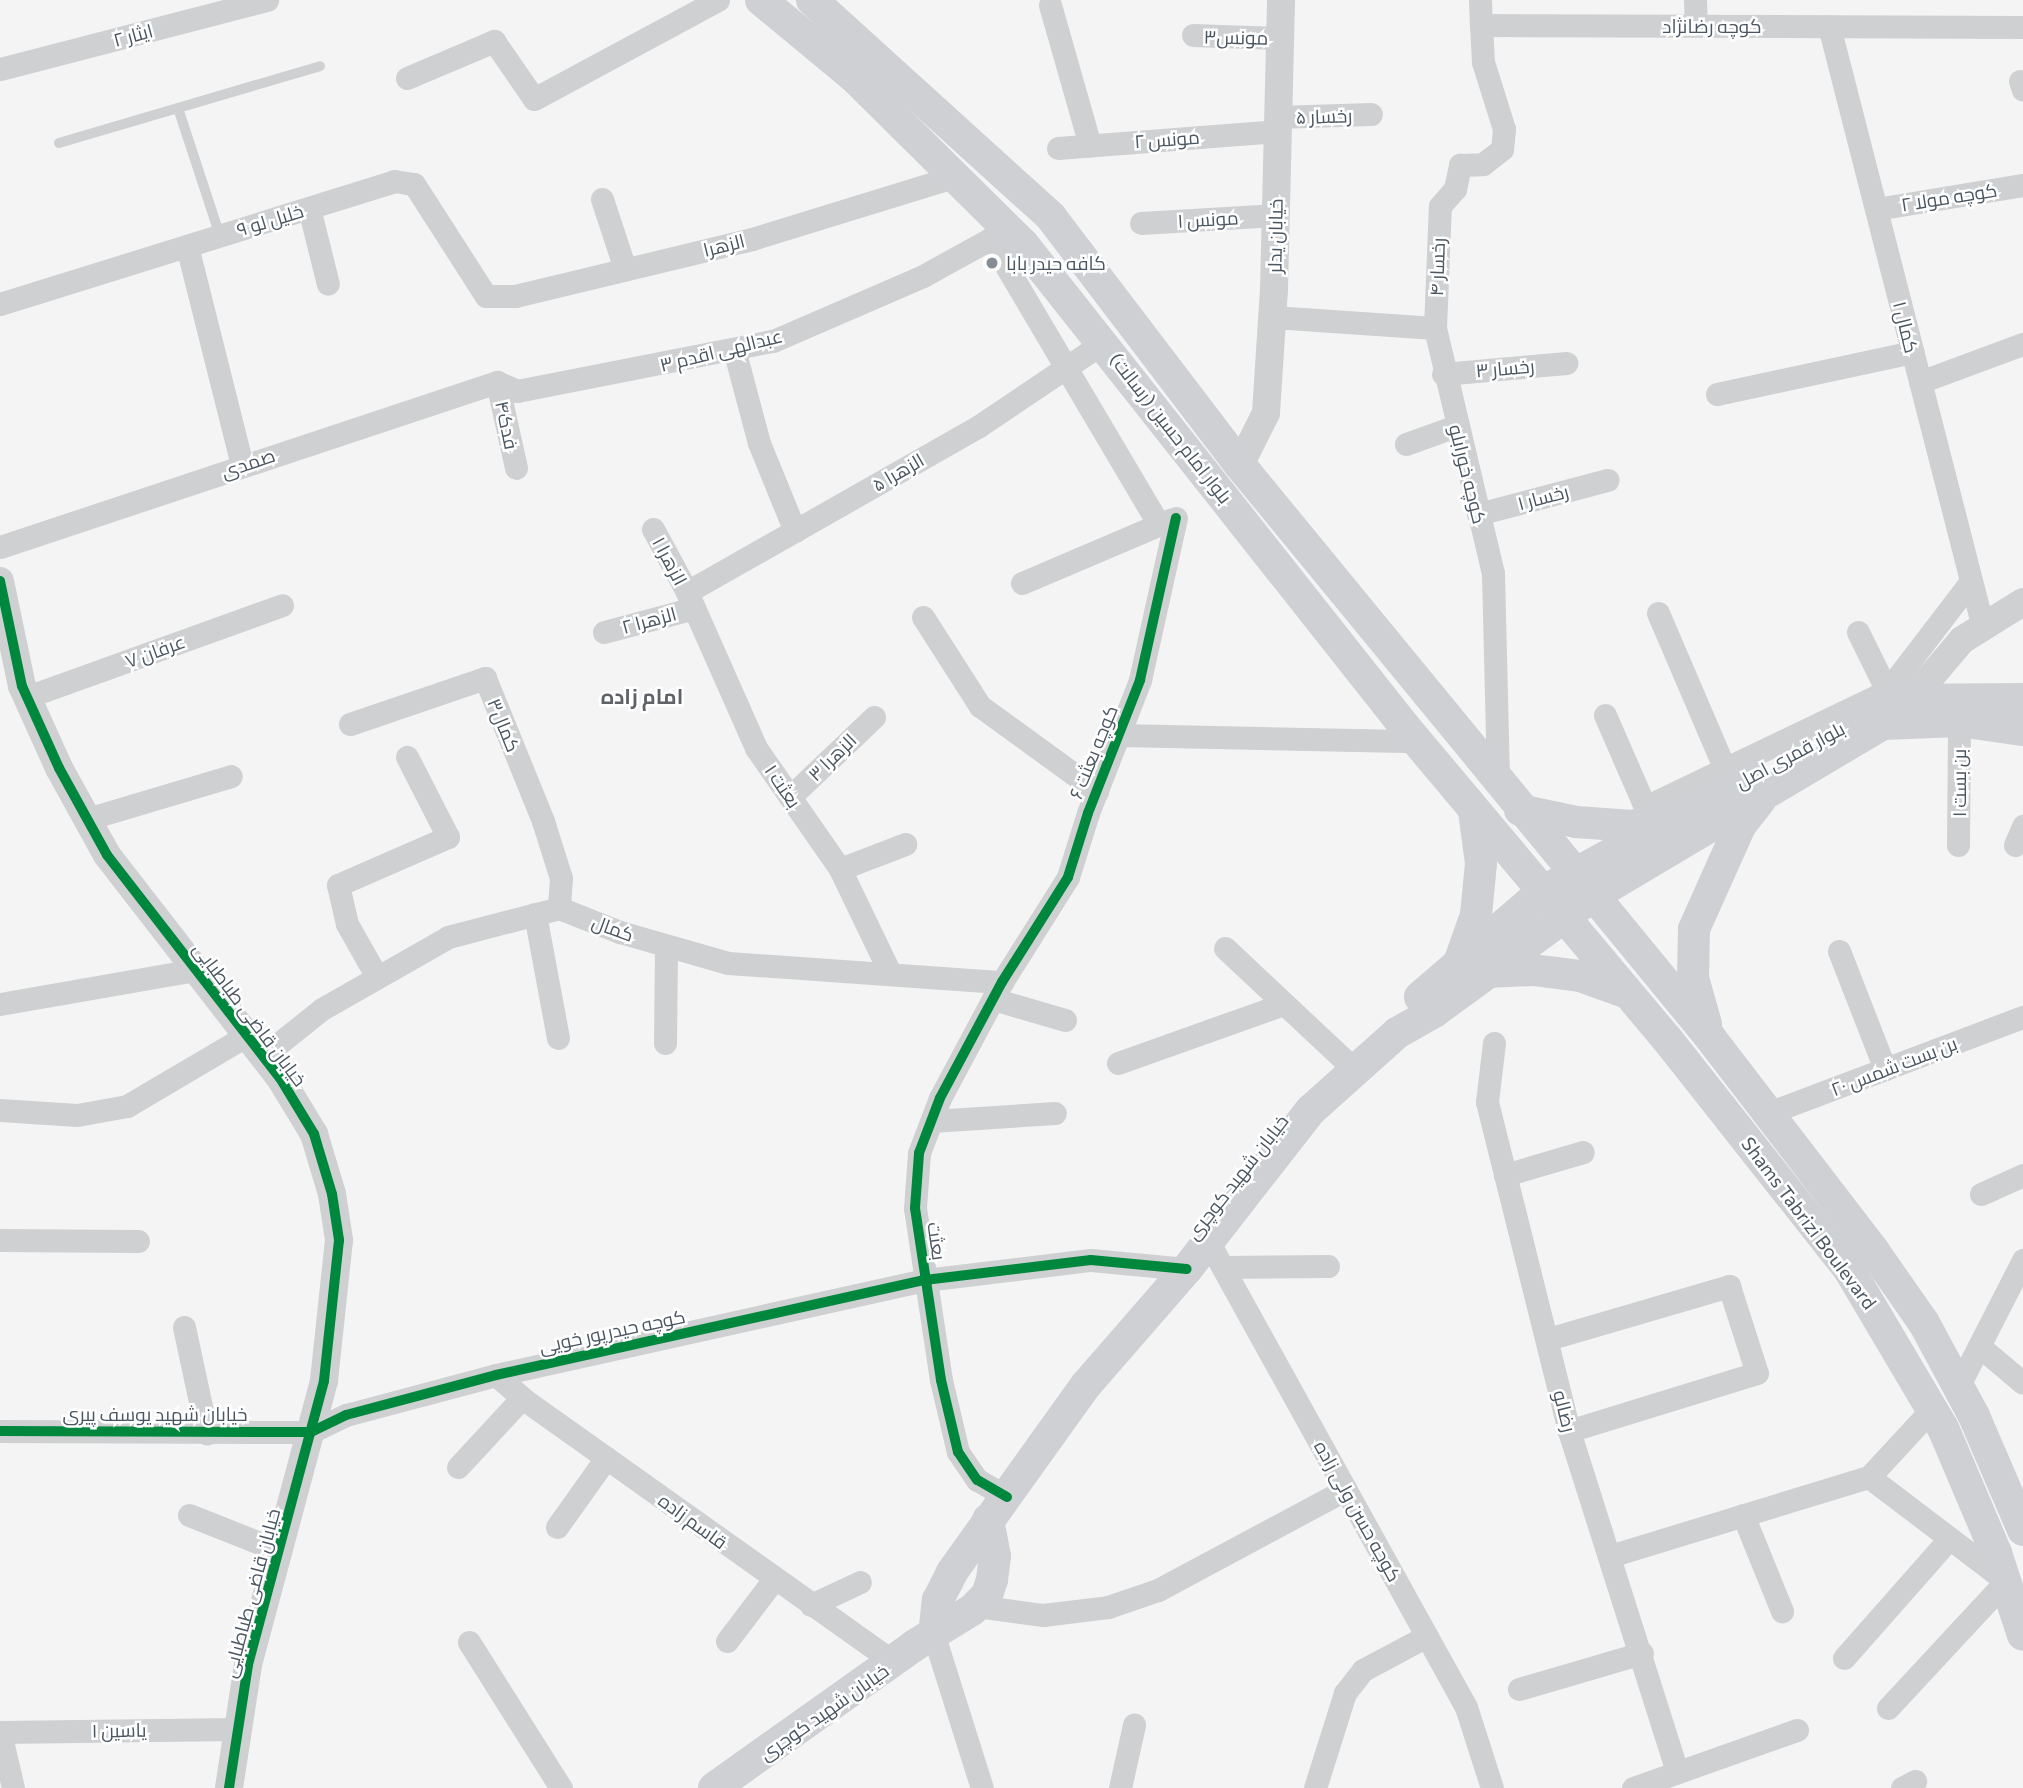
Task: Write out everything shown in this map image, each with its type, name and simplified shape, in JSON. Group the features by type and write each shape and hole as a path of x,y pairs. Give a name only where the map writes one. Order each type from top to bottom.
{"main road":[{"name":"بلوار امام حسین (رسالت)","path":"761,0 853,77 957,176 999,234 1104,342 1417,741 1542,892"},
{"name":"بلوار امام حسین (رسالت)","path":"812,0 1051,217 1240,465 1583,885"},
{"name":"بلوار قمری اصل","path":"1583,885 1687,811 1899,695 2023,699"},
{"name":"بلوار قمری اصل","path":"1583,885 1770,788 1884,723 1959,721 2023,730"},
{"path":"1709,1036 1693,978 1694,929 1740,826 1770,788"},
{"path":"1520,810 1576,822 1633,826 1687,811"},
{"path":"1474,811 1481,863 1472,968 1545,971 1580,976 1625,992"},
{"name":"خیابان شهید کوچری","path":"934,1636 938,1600 997,1508 1086,1385 1186,1269 1215,1254 1311,1110 1397,1033 1434,1012 1542,892 1583,885"},
{"name":"خیابان شهید کوچری","path":"1472,968 1564,916 1583,885"},
{"name":"Shams Tabrizi Boulevard","path":"1583,885 1709,1036 1766,1114 1873,1250 1924,1323 1958,1387 2023,1531"},
{"name":"Shams Tabrizi Boulevard","path":"1542,892 1850,1271 1933,1409 2006,1581 2023,1634"},
{"name":"خیابان شهید کوچری","path":"714,1788 977,1605 987,1595 995,1556 997,1508"}],"street":[{"name":"ایثار ۲","path":"0,69 242,3 267,0"},
{"path":"407,78 494,41 534,99 718,0"},
{"name":"خیابان یدلر","path":"1240,465 1266,413 1273,317 1281,0"},
{"path":"1480,0 1481,25"},
{"path":"1695,0 1696,25"},
{"path":"1051,5 1090,145"},
{"name":"کوچه رضانژاد","path":"1481,25 2023,27"},
{"name":"رخسار ۴","path":"1435,328 1440,205 1455,189 1460,165 1483,164 1502,149 1504,129 1483,62 1481,25"},
{"name":"کمال ۱","path":"1829,26 1983,627"},
{"name":"مونس۳","path":"1193,36 1280,38"},
{"name":"رخسار ۵","path":"1277,124 1371,114"},
{"name":"مونس ۲","path":"1058,148 1277,124"},
{"name":"الزهرا","path":"486,296 515,296 752,239 957,176"},
{"name":"خلیل لو ۹","path":"0,304 394,181 414,184 486,296"},
{"name":"کوچه مولا ۲","path":"1876,209 2023,186"},
{"path":"602,199 625,269"},
{"path":"309,208 328,284"},
{"name":"مونس ۱","path":"1141,223 1276,215"},
{"path":"999,234 1069,365 1167,522 1022,583"},
{"name":"عبدالهی اقدم ۳","path":"497,382 517,391 773,341 923,276 999,234"},
{"path":"187,246 242,465"},
{"path":"1273,317 1435,328"},
{"name":"کوچه خورابلو","path":"1435,328 1443,374 1493,573 1498,784"},
{"name":"الزهرا ۵","path":"690,600 795,531 978,426 1104,342"},
{"path":"1920,382 2023,344"},
{"path":"734,349 759,443 795,531"},
{"path":"1717,394 1913,352"},
{"name":"رخسار ۳","path":"1443,374 1567,363"},
{"name":"صمدی","path":"0,547 497,382"},
{"name":"فدک۴","path":"497,382 516,468"},
{"path":"1406,444 1456,426"},
{"name":"رخسار ۱","path":"1478,514 1608,480"},
{"name":"کوچه بعثت ۶","path":"997,991 1068,877 1097,791 1140,680 1167,522"},
{"name":"الزهرا ۱","path":"653,529 690,600"},
{"name":"خیابان قاضی طباطبایی","path":"0,581 7,645 27,697 87,819 107,855 254,1046 314,1134 332,1194 339,1240 336,1299 311,1432 248,1665 229,1788"},
{"path":"1899,695 1971,581"},
{"name":"الزهرا ۲","path":"604,632 690,600"},
{"name":"بعثت ۱","path":"690,600 757,748 840,869 890,973"},
{"path":"1605,715 1645,807 1725,769 1899,695 1962,640 2023,602"},
{"name":"عرفان ۷","path":"27,697 282,605"},
{"path":"1658,613 1725,769"},
{"path":"923,617 980,705 1097,791"},
{"path":"1858,632 1899,695"},
{"name":"کمال۳","path":"350,724 485,678 543,821 561,878 559,908"},
{"name":"الزهرا ۳","path":"790,797 874,717"},
{"name":"بن بست ۱","path":"1958,845 1959,721"},
{"path":"1120,735 1417,741"},
{"path":"377,977 347,924 338,885 448,837 407,757"},
{"path":"87,819 231,776"},
{"path":"840,869 905,844"},
{"path":"0,1110 77,1115 127,1106 254,1046 448,937 559,908"},
{"name":"کمال","path":"559,908 666,946 728,963 890,973 997,991 1065,1020"},
{"path":"535,914 558,1038"},
{"path":"665,1043 666,946"},
{"path":"1225,948 1356,1072"},
{"path":"1839,951 1885,1069"},
{"path":"0,1004 194,970"},
{"name":"بعثت","path":"997,991 932,1121 919,1153 915,1208 925,1280 958,1452 997,1508"},
{"path":"1118,1063 1284,1004"},
{"name":"بن بست شمس ۲۰","path":"1766,1114 2023,1017"},
{"name":"رضالو","path":"1494,1043 1487,1102 1569,1431 1642,1653 1677,1772"},
{"path":"932,1121 1055,1113"},
{"path":"1505,1175 1583,1152"},
{"path":"1981,1194 2023,1175"},
{"path":"0,1240 138,1241"},
{"path":"1215,1254 1328,1266"},
{"name":"کوچه حسن ولی زاده","path":"1215,1254 1466,1707 1492,1788"},
{"name":"کوچه حیدرپور خویی","path":"311,1432 346,1415 496,1374 925,1280 1091,1260 1186,1269"},
{"path":"1958,1387 1979,1346 2015,1296 2023,1260"},
{"path":"1548,1339 1729,1286 1757,1373 1569,1431"},
{"path":"184,1327 207,1434"},
{"path":"1979,1346 2023,1383"},
{"name":"قاسم زاده","path":"496,1374 522,1398 894,1662"},
{"path":"458,1466 522,1398"},
{"path":"1610,1556 1869,1478 1933,1409"},
{"name":"خیابان شهید یوسف پیری","path":"0,1431 207,1434 311,1432"},
{"path":"557,1527 606,1458"},
{"path":"1869,1478 2006,1581 1888,1708"},
{"path":"977,1605 1043,1615 1108,1607 1158,1590 1346,1489"},
{"path":"189,1515 280,1551"},
{"path":"1743,1516 1782,1611"},
{"path":"1844,1658 1949,1539"},
{"path":"727,1642 774,1579"},
{"path":"811,1605 860,1582"},
{"path":"934,1636 982,1788"},
{"path":"1315,1788 1345,1693 1363,1670 1427,1636"},
{"path":"469,1642 561,1788"},
{"path":"1518,1689 1642,1653"},
{"path":"1120,1788 1134,1724"},
{"name":"یاسین ۱","path":"0,1732 238,1729"},
{"path":"1633,1788 1797,1730"},
{"path":"0,1732 13,1788"}],"lane":[{"path":"59,143 320,66"},
{"path":"178,108 220,236"}],"cycle path":[{"path":"1007,1497 977,1480 958,1452 941,1380 915,1208 919,1153 940,1098 1002,982 1068,877 1088,813 1140,680 1176,518"},
{"path":"0,581 22,686 59,768 107,855 280,1078 314,1134 332,1194 339,1240 324,1381 248,1665 229,1788"},
{"path":"0,1431 311,1432 346,1415 496,1375 925,1280 1091,1260 1187,1269"}],"place":[{"name":"کافه حیدر بابا","path":"992,263"}],"district":[{"name":"امام زاده","path":"642,696"}]}
